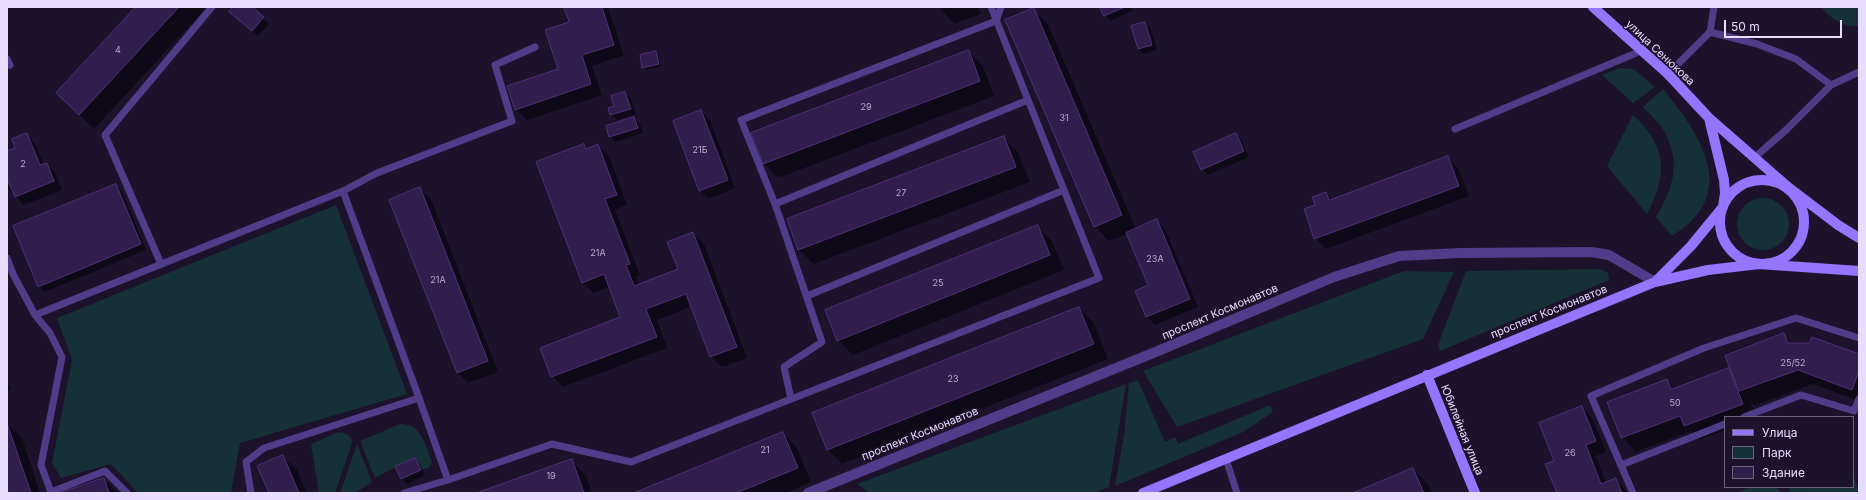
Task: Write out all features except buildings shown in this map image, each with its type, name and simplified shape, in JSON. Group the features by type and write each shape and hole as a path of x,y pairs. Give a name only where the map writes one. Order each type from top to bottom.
{"main road":[{"name":"улица Сенюкова","path":"1593,7 1668,74 1709,118 1788,187 1838,225 1859,238"},
{"name":"улица Сенюкова","path":"1709,118 1724,180 1725,193 1723,208"},
{"name":"улица Сенюкова","path":"1759,264 1773,263 1786,258 1796,249 1803,237 1805,223 1804,210 1798,198 1788,187 1776,181 1762,179 1748,181 1735,188 1726,200 1720,213 1720,228 1724,241 1733,253 1745,261 1759,264 1859,271"},
{"name":"проспект Космонавтов","path":"1655,282 1691,246 1723,208"},
{"name":"проспект Космонавтов","path":"1143,493 1655,282 1714,269 1759,264"},
{"name":"Юбилейная улица","path":"1427,375 1474,493"}],"street":[{"name":"проспект Космонавтов","path":"808,493 1165,348 1334,277 1399,256 1460,253 1591,252 1609,255 1655,282"}],"lane":[{"path":"161,264 105,135 212,7"},
{"path":"404,493 448,480 552,444 631,462 1099,278 991,7"},
{"path":"791,399 784,367 822,342 775,204 741,120 996,21 1001,7"},
{"path":"1668,74 1710,32 1714,7"},
{"path":"1710,32 1757,44 1796,59 1831,85"},
{"path":"35,315 343,191 377,173 512,120 495,65 535,47"},
{"path":"1455,129 1642,51"},
{"path":"1755,157 1786,130 1831,85 1859,72"},
{"path":"775,204 1028,100"},
{"path":"807,296 1064,190"},
{"path":"343,191 448,480"},
{"path":"7,258 13,274 35,315 50,333 62,357 40,465 51,492 105,472 127,493"},
{"path":"1633,493 1591,396 1704,348 1796,318 1859,338"},
{"path":"1747,416 1801,395 1854,411 1859,399"},
{"path":"251,493 246,462 264,448 419,398"},
{"path":"1621,465 1724,424"},
{"path":"1226,459 1238,493"}],"green space":[{"path":"1821,7 1859,7 1859,26 1843,24 1829,15"},
{"path":"1620,68 1634,69 1655,87 1633,103 1602,75"},
{"path":"1663,89 1690,126 1701,145 1708,165 1709,184 1705,202 1693,220 1672,236 1656,217 1671,184 1674,162 1672,151 1662,128 1643,107"},
{"path":"1633,115 1652,138 1658,149 1661,161 1661,173 1658,186 1654,200 1647,214 1607,166"},
{"path":"1758,198 1768,198 1782,205 1789,219 1789,229 1782,243 1768,250 1758,250 1748,246 1741,239 1737,229 1737,219 1741,209 1748,202"},
{"path":"336,205 407,394 240,443 231,493 138,493 111,464 61,478 52,463 72,360 57,318"},
{"path":"1601,269 1608,273 1609,280 1440,351 1438,345 1466,271"},
{"path":"1404,271 1454,272 1423,339 1177,427 1143,371"},
{"path":"1138,380 1165,442 1175,437 1178,444 1270,405 1273,412 1243,432 1115,486 1124,435 1129,383"},
{"path":"1126,384 1109,487 1094,493 870,493 857,484"},
{"path":"400,424 413,427 418,431 432,461 431,465 428,468 422,469 415,457 375,478 360,441"},
{"path":"338,432 348,435 352,440 352,443 335,493 319,493 311,444"},
{"path":"357,444 372,482 355,493 340,493"},
{"path":"1854,477 1859,493 1791,493 1788,488 1854,488"},
{"path":"1749,488 1777,488 1782,493 1737,493"}]}
